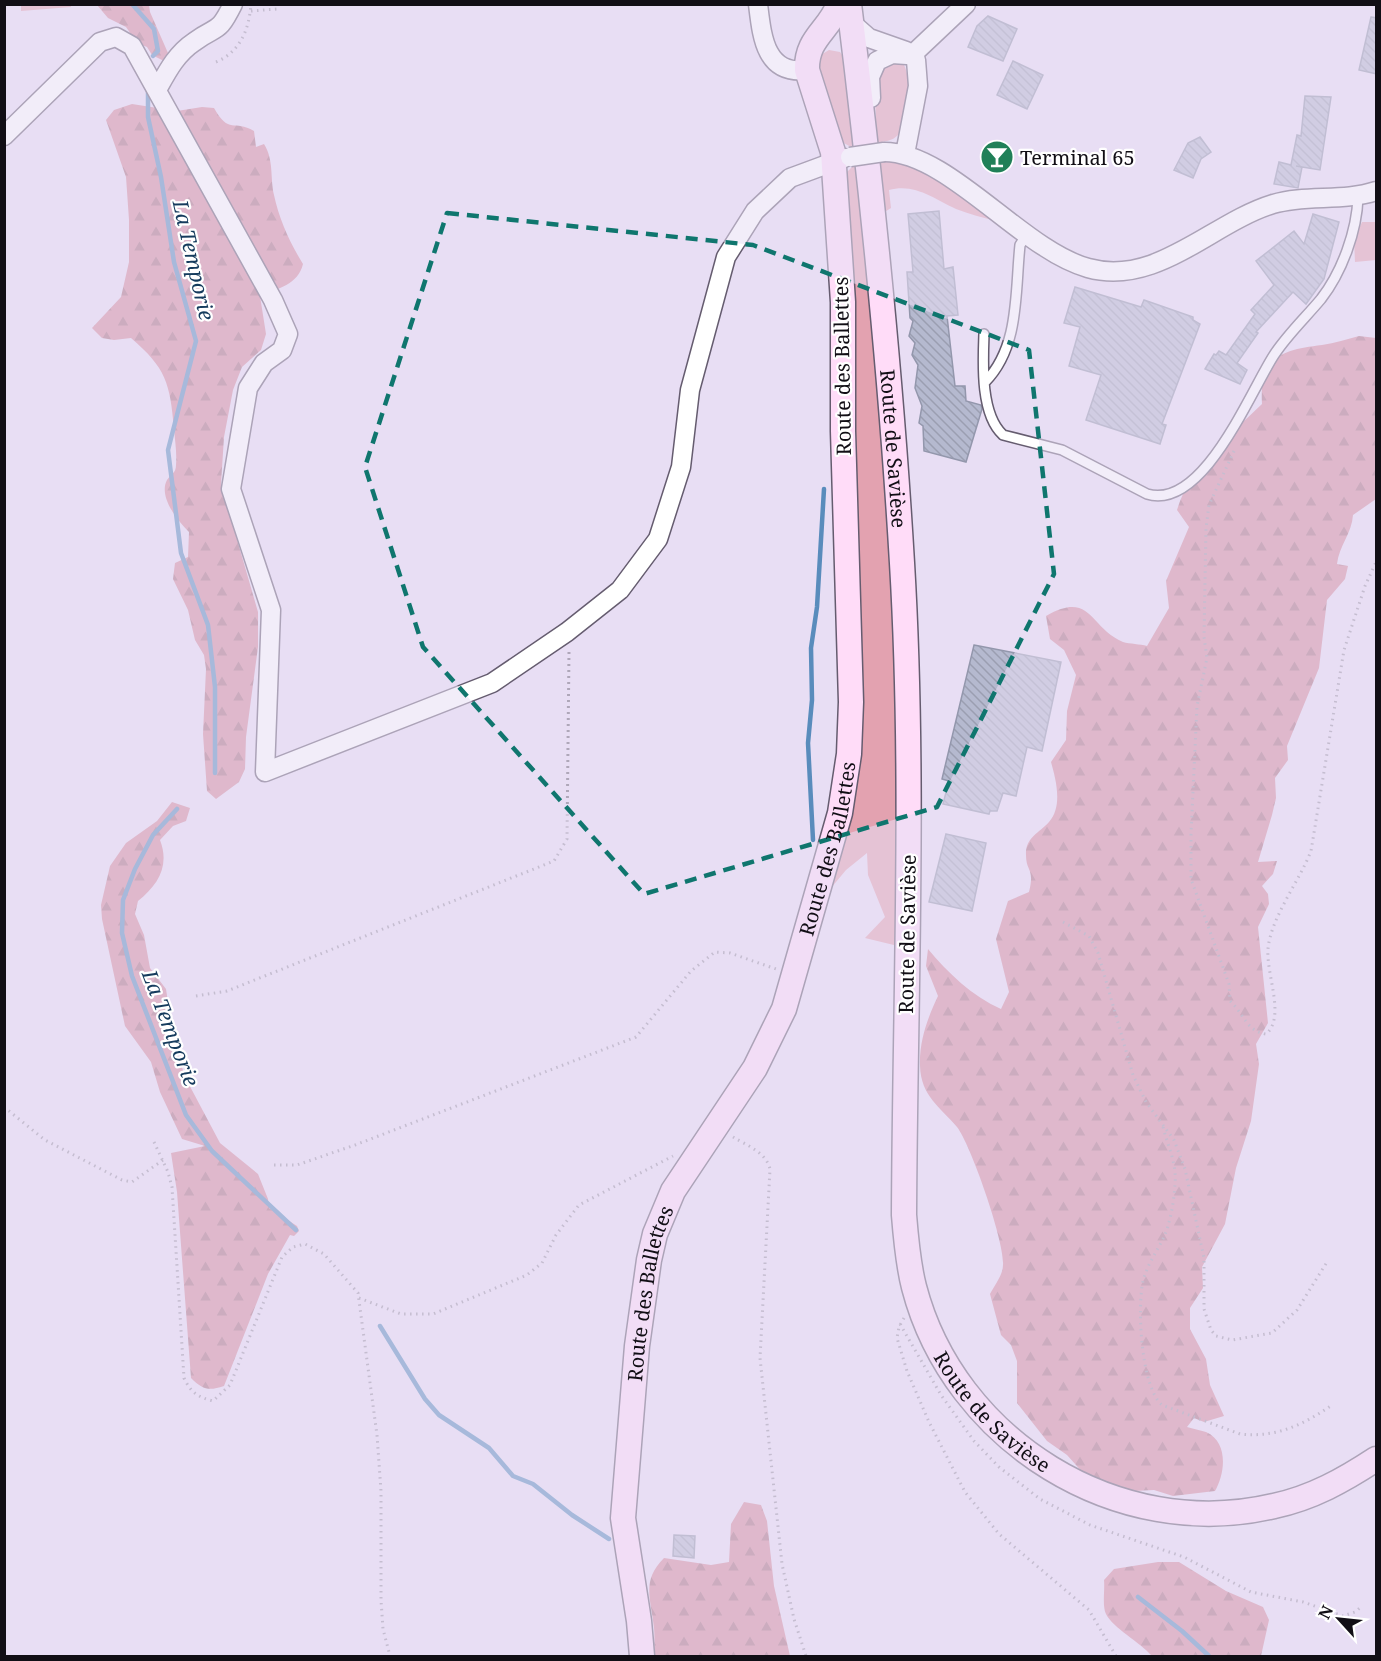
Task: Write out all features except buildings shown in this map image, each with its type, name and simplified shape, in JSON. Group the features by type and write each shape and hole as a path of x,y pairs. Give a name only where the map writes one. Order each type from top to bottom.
{"street":[{"path":"157,90 174,60 194,41 221,27 233,4"},
{"path":"758,4 761,31 771,59 782,68 794,72 807,70"},
{"path":"865,134 871,104 872,68 885,56 912,55 966,4"},
{"path":"807,70 808,51 833,18 846,11 878,42 912,55 916,60 919,75 905,154"},
{"name":"Route de Savièse","path":"846,11 856,56 865,134 886,342 902,565 909,825 904,1215 907,1252 920,1308 948,1366 986,1417 1009,1440 1062,1477 1115,1499 1174,1511 1204,1514 1251,1511 1305,1498 1333,1486 1377,1459"},
{"path":"4,136 100,42 116,37 132,46 273,300 288,334 282,350 264,363 248,388 231,489 271,610 265,772 492,683 569,630 620,590 658,539 681,467 690,390 726,257 755,211 790,178 841,159 884,152 905,154 929,165 1060,256 1088,268 1125,272 1142,268 1178,253 1273,204 1358,197 1377,191"},
{"path":"807,70 817,50 824,45 837,44 856,56"},
{"name":"Route des Ballettes","path":"642,1656 639,1621 623,1518 637,1346 649,1260 655,1234 673,1191 768,1044 784,1009 840,813 851,730 843,431 845,346 841,159 832,152 807,70"}],"lane":[{"path":"984,334 984,382 991,417 996,429 1003,435 1062,450 1147,494 1160,498 1171,494 1197,479 1206,468 1243,411 1275,354 1323,296 1342,263 1358,211 1358,197"},
{"path":"984,382 994,373 1010,340 1020,245 1027,234"}],"path":[{"path":"216,62 231,55 250,22 251,4"},
{"path":"251,11 277,9"},
{"path":"1239,442 1209,506 1206,528 1204,637 1208,658 1196,715 1191,879 1229,984 1230,1001 1239,1010 1250,1029 1257,1032 1266,1034 1272,1029 1277,1016 1268,974 1268,947 1282,909 1302,875 1311,851 1344,650 1365,586 1377,562"},
{"path":"195,996 227,991 554,861 567,839 569,630"},
{"path":"1063,922 1089,936 1098,953 1133,1075 1146,1102 1181,1155 1195,1206 1204,1258 1204,1309 1211,1330 1216,1336 1232,1341 1272,1333 1309,1293 1327,1263"},
{"path":"274,1165 297,1165 355,1145 636,1037 691,971 715,952 730,953 795,973"},
{"path":"4,1107 45,1140 122,1180 132,1182 163,1160"},
{"path":"1163,1125 1175,1166 1176,1186 1165,1236 1149,1265 1143,1281 1141,1298 1142,1338 1149,1385 1154,1398 1172,1409 1240,1434 1251,1435 1289,1430 1332,1405"},
{"path":"717,1126 759,1152 769,1162 771,1169 760,1358 782,1564 794,1619 807,1656"},
{"path":"154,1142 172,1186 184,1378 189,1389 198,1396 213,1401 230,1385 282,1257 293,1247 305,1244 324,1254 358,1293 377,1435 381,1491 381,1600 383,1629 390,1656"},
{"path":"359,1298 401,1314 433,1314 526,1275 542,1263 556,1235 579,1205 673,1156 682,1154 695,1157"},
{"path":"920,1308 903,1320 897,1338 919,1401 965,1492 999,1534 1089,1610 1116,1656"}],"highlighted area":[{"path":"447,213 753,245 1029,350 1054,574 937,807 644,894 423,647 365,467"}],"shaded area":[{"path":"70,4 71,7 21,11 21,5"},
{"path":"829,50 840,52 847,62 857,146 851,147 842,142 818,81 819,56"},
{"path":"888,62 904,65 909,91 907,112 898,135 888,141 876,142 876,78 878,72"},
{"path":"894,161 928,173 997,221 961,211 916,190 898,188 889,190 891,208 883,213 877,163"},
{"path":"853,166 859,166 879,384 890,547 896,687 898,946 865,938 885,917 868,875 867,853 846,870 831,888 840,845 845,174"},
{"path":"1362,222 1376,222 1376,260 1355,262 1354,239"}],"green space":[{"path":"97,5 149,5 168,53 164,61 152,55 147,47 137,43 126,27 108,18"},
{"path":"132,104 177,111 202,107 214,108 228,124 254,131 256,147 264,144 267,150 279,213 289,239 303,264 297,277 292,281 260,296 266,334 261,350 242,367 233,390 224,437 221,484 258,612 258,647 246,737 245,769 239,782 216,799 207,791 203,734 206,669 204,655 195,640 188,610 173,579 175,563 188,557 189,532 170,508 165,494 167,480 175,470 176,460 168,388 152,358 131,338 114,340 102,338 92,328 121,297 129,262 126,177 106,120 114,110"},
{"path":"1359,336 1376,338 1376,499 1353,515 1337,564 1348,566 1345,579 1327,600 1319,668 1287,746 1288,760 1275,778 1276,798 1258,862 1277,861 1273,874 1262,886 1268,894 1269,904 1258,927 1268,1023 1256,1044 1259,1064 1251,1121 1236,1168 1225,1224 1202,1267 1203,1288 1190,1308 1190,1329 1206,1359 1210,1385 1224,1416 1204,1422 1194,1418 1187,1427 1206,1432 1219,1443 1223,1467 1215,1491 1173,1496 1154,1490 1134,1491 1112,1487 1084,1474 1067,1455 1047,1441 1017,1403 1017,1361 1011,1345 1001,1335 990,1294 1003,1269 999,1237 993,1216 963,1137 957,1127 932,1100 921,1076 920,1057 923,1038 938,996 926,966 928,949 961,983 980,998 1001,1009 1009,992 996,939 1008,901 1029,892 1031,874 1026,860 1028,844 1033,836 1049,822 1056,808 1057,793 1051,762 1066,740 1067,711 1076,675 1064,650 1050,639 1046,616 1061,609 1073,607 1082,609 1112,636 1123,642 1147,646 1169,608 1166,581 1189,527 1177,510 1191,479 1212,452 1262,404 1264,376 1276,359 1284,353"},
{"path":"172,802 190,808 186,821 173,826 160,840 164,858 163,867 156,882 138,901 135,914 144,935 150,968 166,989 174,1041 185,1077 220,1143 258,1174 268,1199 269,1208 297,1226 299,1231 294,1236 290,1235 268,1274 224,1386 214,1389 203,1387 191,1378 177,1192 171,1153 205,1146 182,1139 160,1092 151,1062 125,1026 102,919 101,905 110,866 126,843 157,821"},
{"path":"744,1502 761,1505 767,1521 774,1586 790,1656 654,1656 654,1631 649,1591 652,1575 657,1566 664,1558 711,1565 729,1562 731,1524"},
{"path":"1158,1562 1179,1562 1226,1591 1263,1607 1269,1620 1261,1656 1152,1656 1114,1624 1105,1611 1104,1580 1114,1569"}],"waterway":[{"name":"La Temporie","path":"132,4 154,29 158,51 153,56"},
{"name":"La Temporie","path":"148,90 148,117 161,177 174,262 196,341 168,450 181,553 208,625 215,687 215,773"},
{"path":"813,840 808,743 812,700 811,648 817,607 824,489"},
{"name":"La Temporie","path":"177,809 153,835 135,869 123,900 122,933 132,976 186,1115 212,1151 296,1230"},
{"name":"La Temporie","path":"380,1326 425,1399 439,1415 489,1448 513,1476 533,1484 572,1515 609,1539"},
{"path":"1138,1597 1182,1631 1209,1656"}],"place":[{"name":"Terminal 65","path":"997,157"}]}
